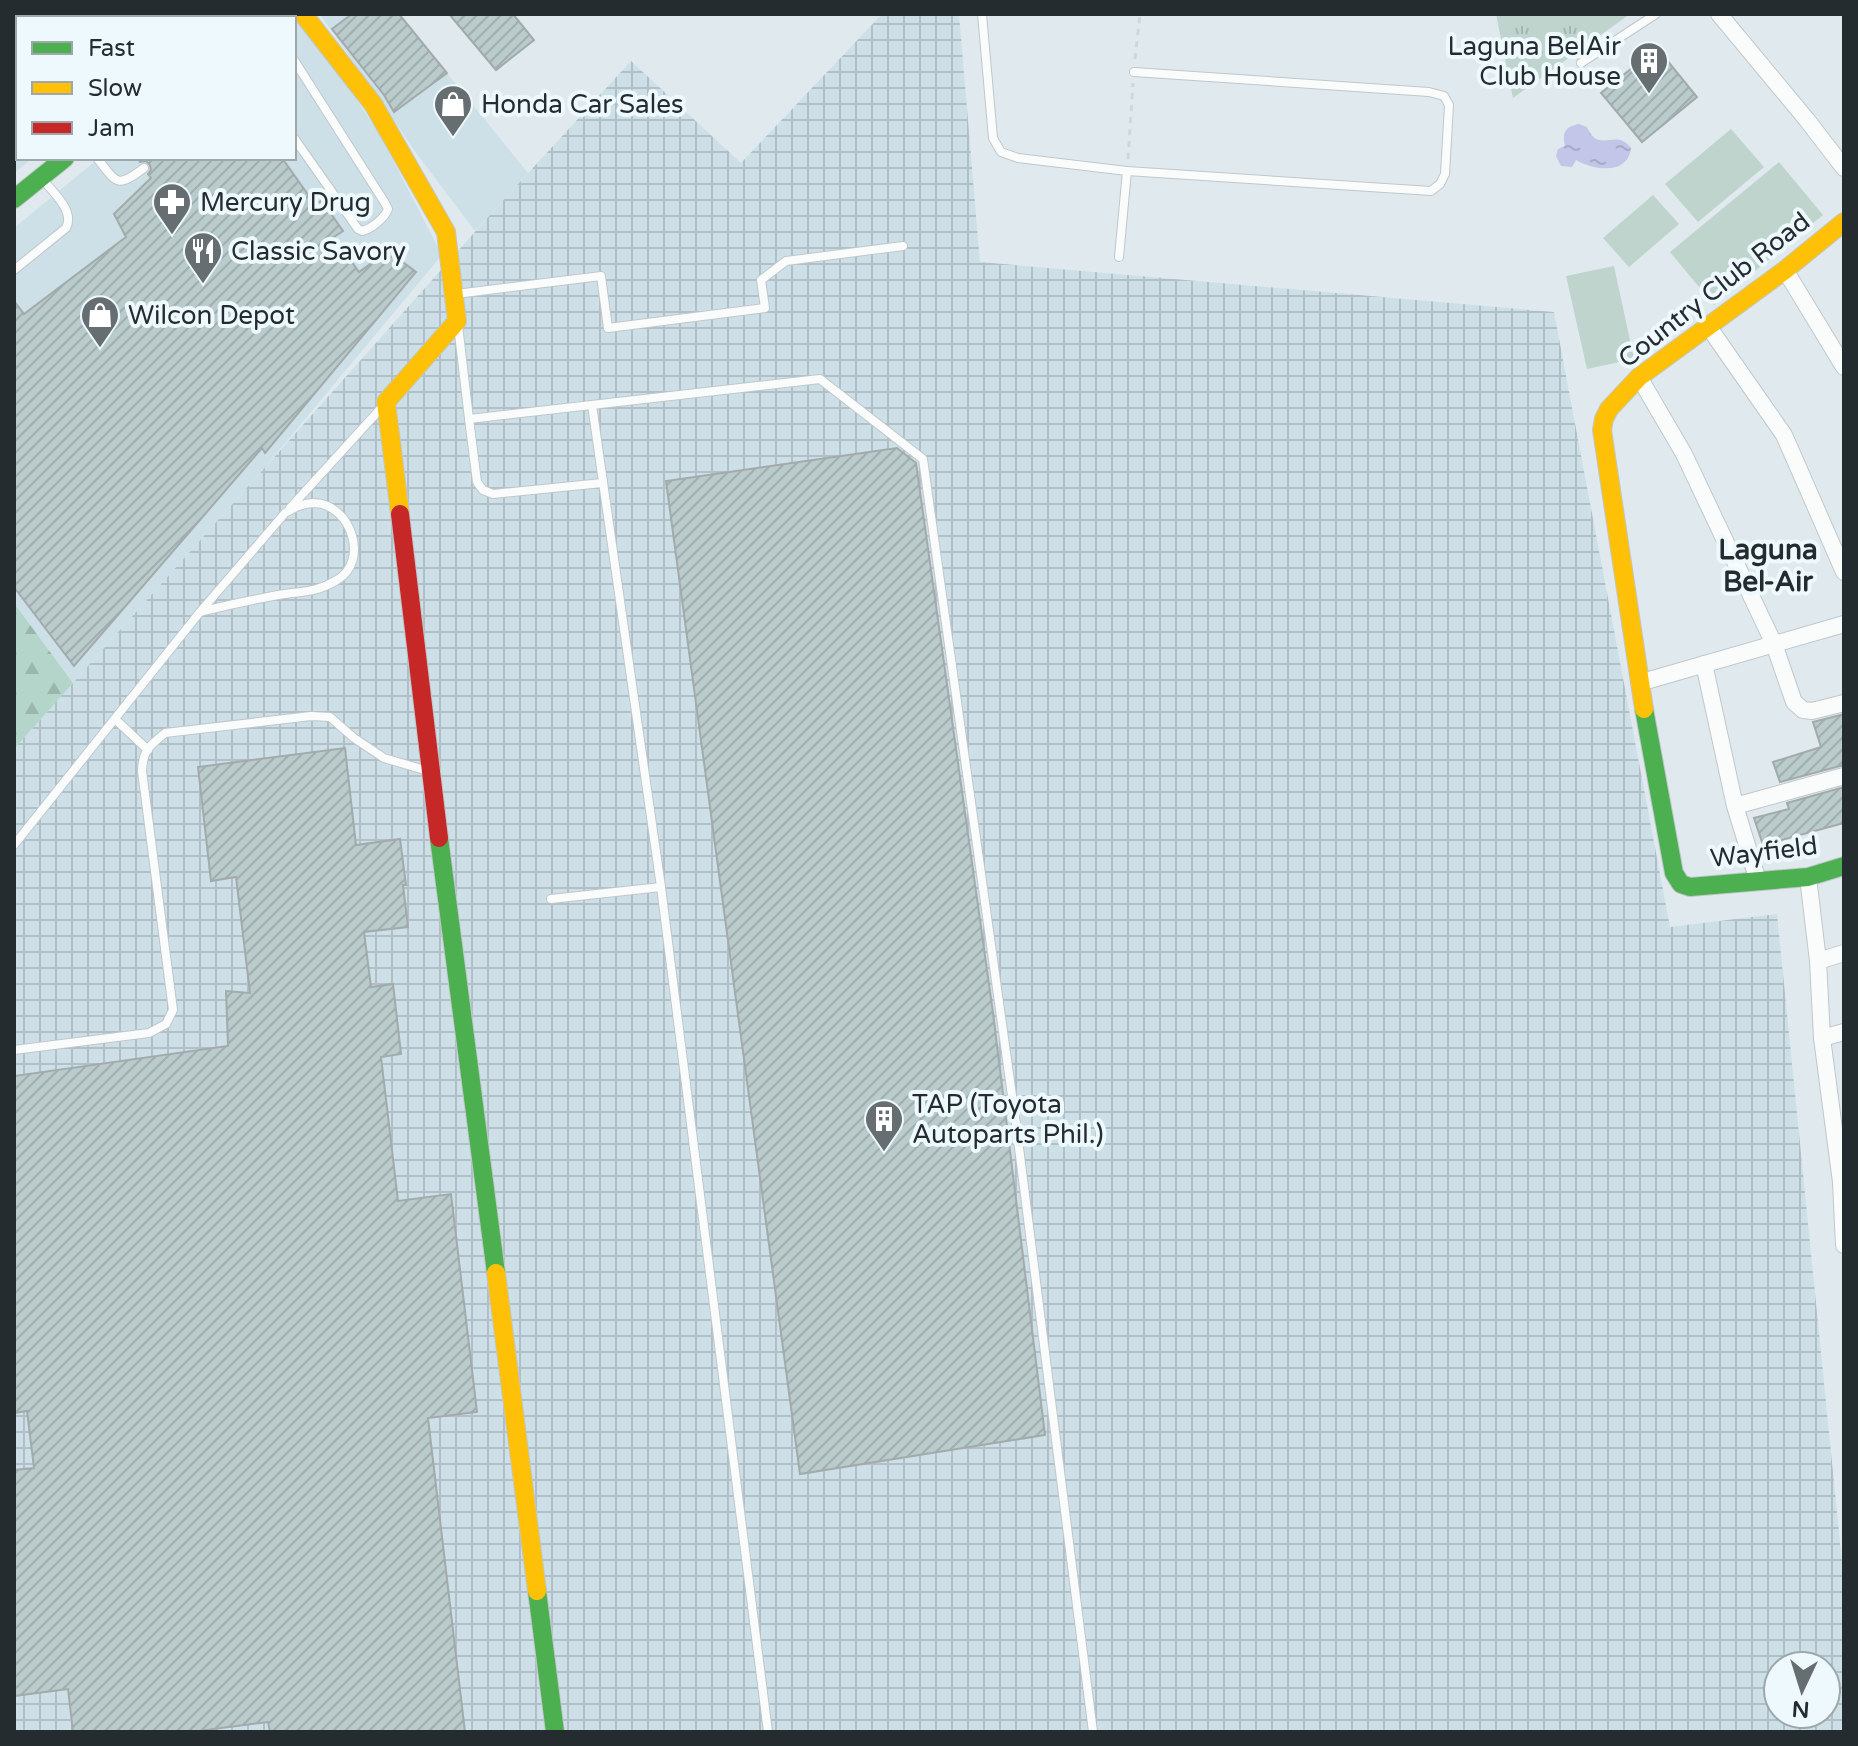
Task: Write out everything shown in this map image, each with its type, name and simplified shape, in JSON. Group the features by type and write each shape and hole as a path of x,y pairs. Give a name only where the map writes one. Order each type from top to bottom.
{"street":[{"path":"303,14 373,104 446,232 457,321 386,402 555,1732"},
{"path":"1719,14 1844,168"},
{"path":"14,199 63,160"},
{"name":"Country Club Road","path":"1690,887 1681,884 1674,873 1639,683 1602,430 1604,419 1609,409 1639,377 1785,270 1844,222"},
{"path":"1785,270 1844,367"},
{"path":"1708,326 1784,435 1844,572"},
{"path":"1639,377 1684,454 1774,644 1794,702 1803,710 1812,711 1844,703"},
{"path":"1639,683 1844,624"},
{"path":"1704,664 1735,806 1758,881"},
{"path":"1735,806 1844,776"},
{"name":"Wayfield","path":"1690,887 1808,877 1844,866"},
{"path":"1808,877 1818,961 1822,1038 1838,1104 1844,1245"},
{"path":"1818,961 1844,953"},
{"path":"1822,1038 1844,1032"}],"lane":[{"path":"982,14 993,138 1001,152 1018,158 1127,171 1431,191 1440,184 1445,174 1449,105 1444,96 1429,92 1134,72"},
{"path":"1581,63 1656,14"},
{"path":"296,63 385,203 387,213 367,230 358,229 296,141"},
{"path":"99,160 112,177 120,181 128,180 144,168"},
{"path":"1119,257 1127,171"},
{"path":"14,270 66,228 69,222 68,214 41,178"},
{"path":"454,294 601,276 608,328 765,308 761,280 786,261 903,246"},
{"path":"457,321 477,482 483,490 493,494 602,483"},
{"path":"469,419 820,379 923,459 1014,1109 1093,1732"},
{"path":"14,845 200,612 386,402"},
{"path":"592,405 661,887 768,1732"},
{"path":"200,612 233,603 315,591 341,579 350,566 353,552 354,538 347,522 333,508 315,503 300,505 285,513"},
{"path":"14,1050 149,1033 166,1024 173,1010 142,771 143,756 152,743 165,733 311,716 330,717 384,758 431,772"},
{"path":"115,719 148,750"},
{"path":"551,899 661,887"}],"path":[{"path":"1127,171 1140,14"}],"shaded area":[{"path":"14,14 219,14 16,16 16,160 30,160 14,173"},
{"path":"302,14 382,139 442,255 266,466 73,683 14,603 14,228 97,160 296,160 296,16 282,16"},
{"name":"Honda Car Sales","path":"320,14 399,14 528,173 475,231 422,161"},
{"path":"882,14 959,14 980,262 1554,312 1670,927 1777,914 1844,1582 1844,1732 14,1732 14,749 631,61 741,163"}],"green space":[{"path":"1496,14 1630,14 1513,98"},
{"path":"1731,129 1764,167 1698,222 1665,184"},
{"path":"1779,162 1823,215 1714,305 1670,252"},
{"path":"1653,195 1679,224 1629,267 1603,238"},
{"path":"1614,266 1634,359 1587,369 1566,276"},
{"path":"14,603 73,683 14,749"}],"water":[{"path":"1579,124 1587,127 1597,139 1625,142 1631,148 1624,163 1617,167 1600,168 1576,160 1572,167 1561,166 1556,156 1558,149 1565,146 1564,134 1570,127"}],"building":[{"path":"352,14 399,14 447,73 394,112 332,29"},
{"path":"449,14 513,14 534,40 496,70"},
{"name":"Laguna BelAir Club House","path":"1657,48 1697,97 1642,142 1601,93"},
{"path":"139,160 283,160 314,203 322,201 343,231 334,237 359,272 388,251 416,272 265,453 262,448 74,666 14,587 14,301 24,314 126,237 114,214 151,178 148,174 150,165 146,161"},
{"name":"TAP (Toyota Autoparts Phil.)","path":"897,448 916,463 993,1013 1045,1435 800,1474 666,481"},
{"path":"1844,714 1844,765 1780,782 1773,762 1821,747 1813,722"},
{"path":"345,748 356,845 400,839 406,885 403,885 408,927 364,932 371,987 393,984 401,1054 381,1057 398,1201 451,1194 477,1412 428,1418 465,1732 270,1732 268,1722 191,1732 73,1732 68,1689 14,1696 14,1470 34,1468 27,1411 14,1413 14,1076 228,1046 226,991 250,993 236,877 211,881 198,767"},
{"path":"1844,787 1844,823 1763,845 1754,818 1789,809 1787,803"}],"traffic: fast":[{"path":"14,199 63,160"},
{"path":"1644,709 1674,873 1681,884 1690,887 1808,877 1844,866"},
{"path":"439,838 496,1273"},
{"path":"537,1591 555,1732"}],"traffic: slow":[{"path":"303,14 373,104 446,232 457,321 386,402 400,514"},
{"path":"1644,709 1602,430 1604,419 1609,409 1639,377 1785,270 1844,222"},
{"path":"496,1273 537,1591"}],"traffic: jam":[{"path":"400,514 439,838"}],"place":[{"name":"Laguna BelAir Club House","path":"1649,95"},
{"name":"Honda Car Sales","path":"453,138"},
{"name":"Mercury Drug","path":"172,236"},
{"name":"Classic Savory","path":"203,285"},
{"name":"Wilcon Depot","path":"100,349"},
{"name":"TAP (Toyota Autoparts Phil.)","path":"884,1153"}],"district":[{"name":"Laguna Bel-Air","path":"1768,566"}]}
